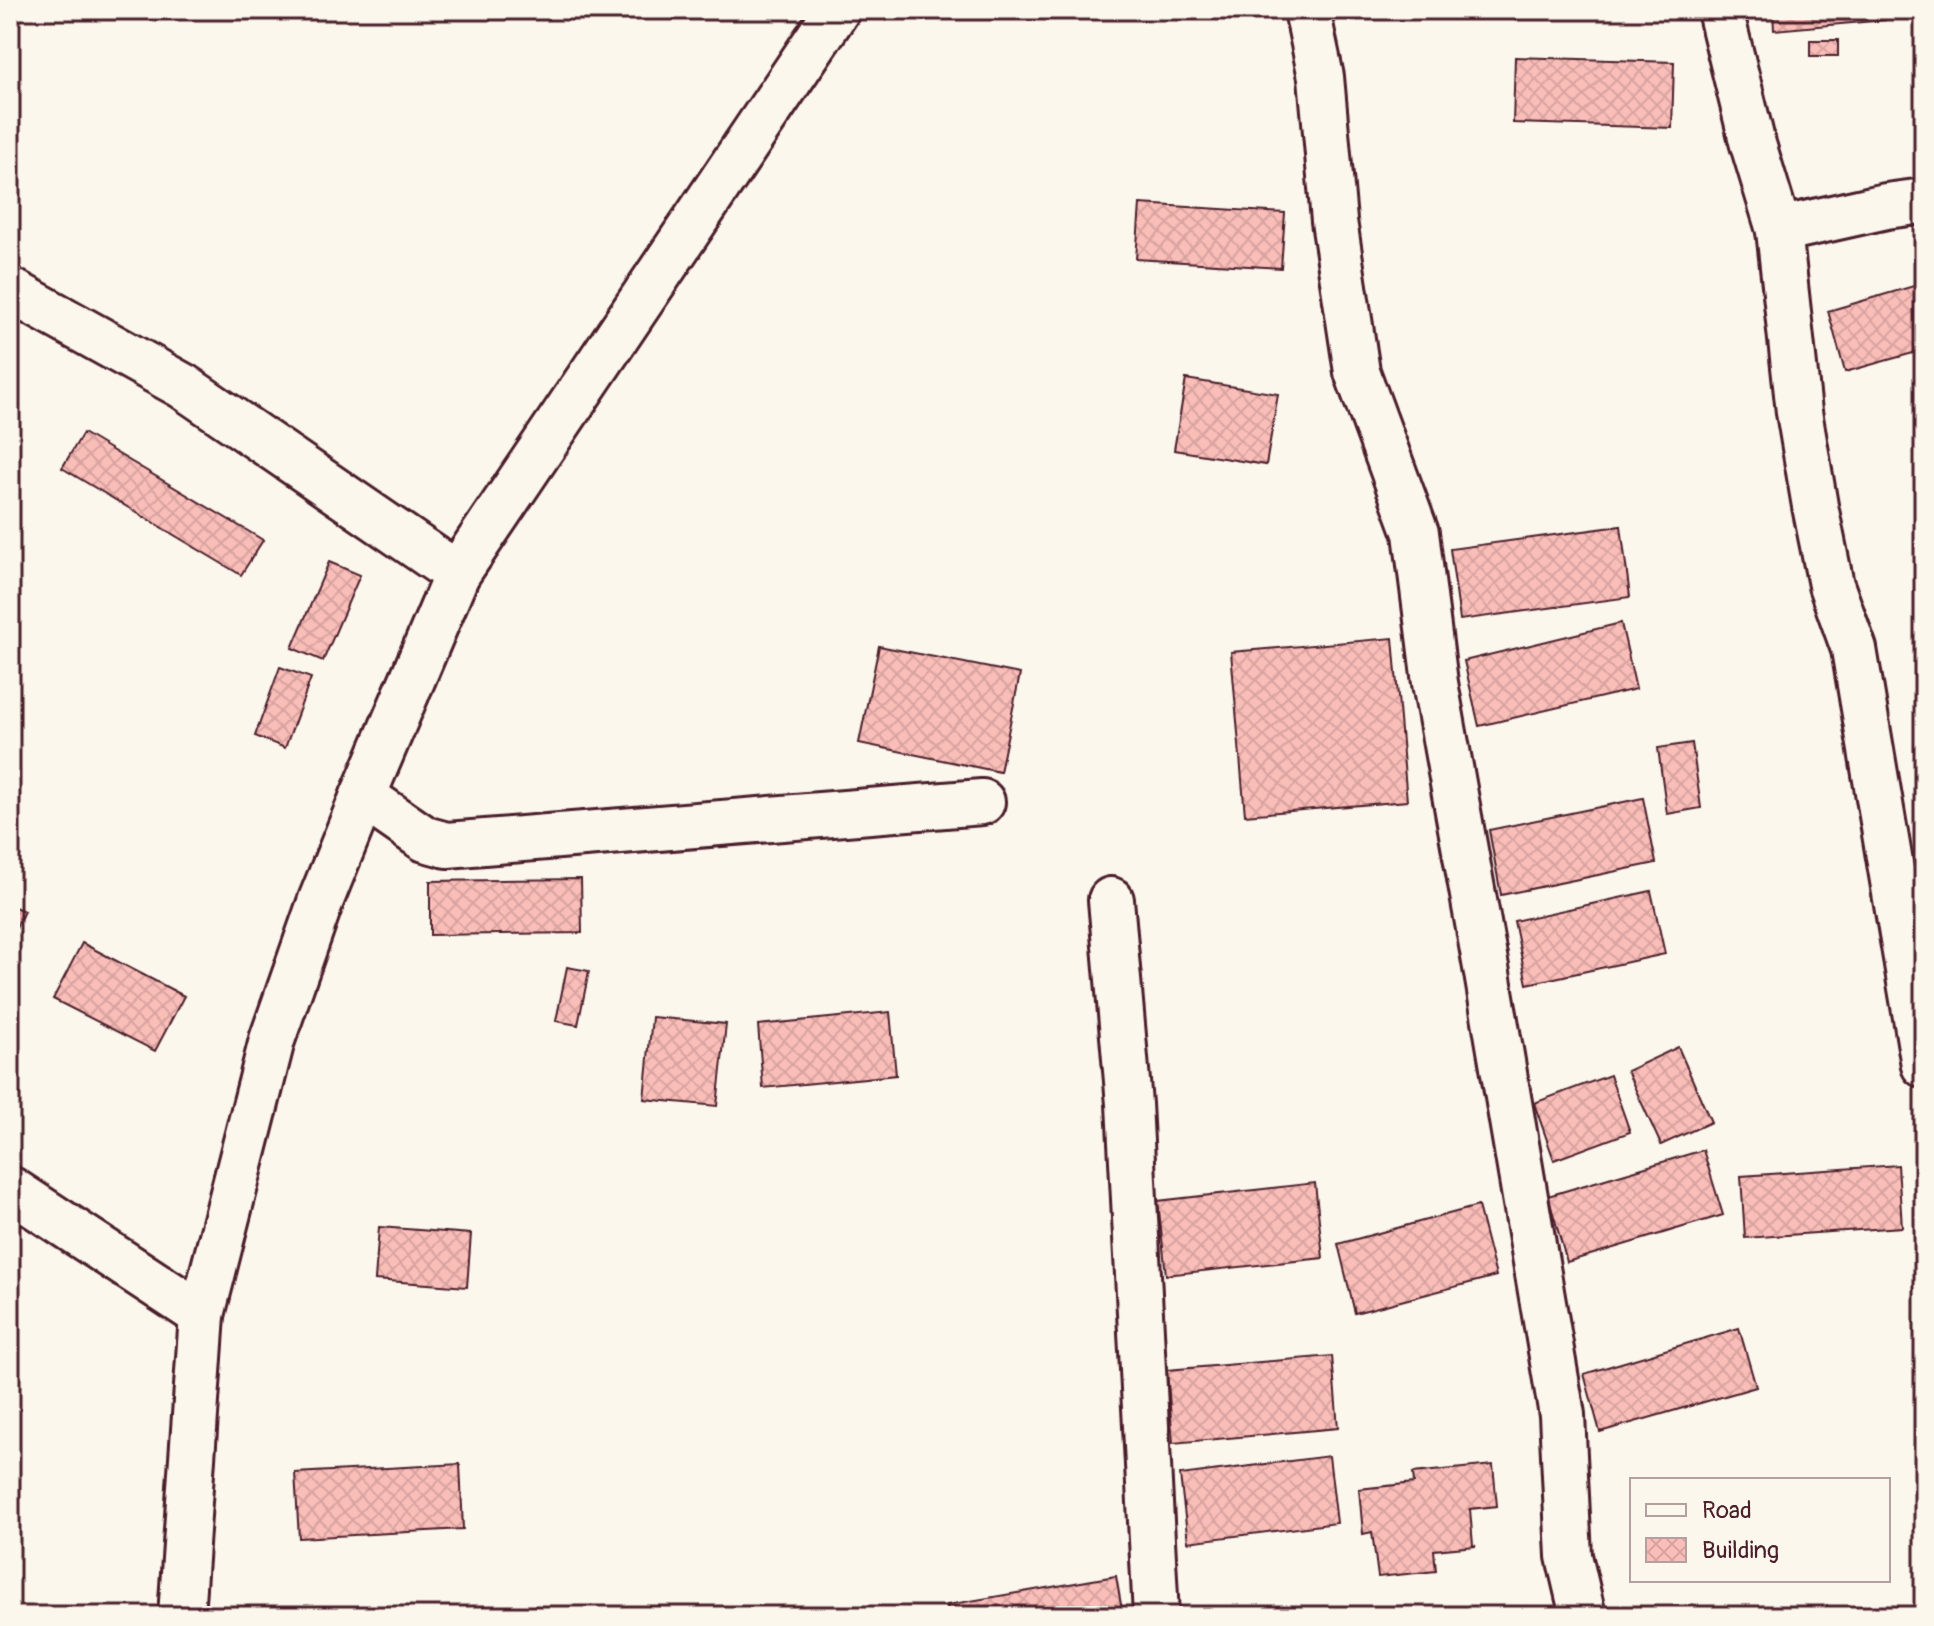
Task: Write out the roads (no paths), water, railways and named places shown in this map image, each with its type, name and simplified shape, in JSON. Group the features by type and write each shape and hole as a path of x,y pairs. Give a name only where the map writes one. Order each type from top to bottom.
{"street":[{"path":"181,1616 202,1315 272,1040 321,900 363,796 457,574 837,10"},
{"path":"1307,10 1321,77 1334,221 1357,372 1416,533 1435,683 1562,1415 1569,1556 1583,1616"},
{"path":"1720,10 1752,141 1779,230 1799,412 1815,506 1831,585 1854,649 1924,1065"},
{"path":"1779,230 1886,206 1924,201"},
{"path":"10,290 183,386 457,574"},
{"path":"363,796 425,839 447,845 982,802"},
{"path":"1111,900 1129,1104 1156,1616"},
{"path":"10,1189 202,1315"}]}
